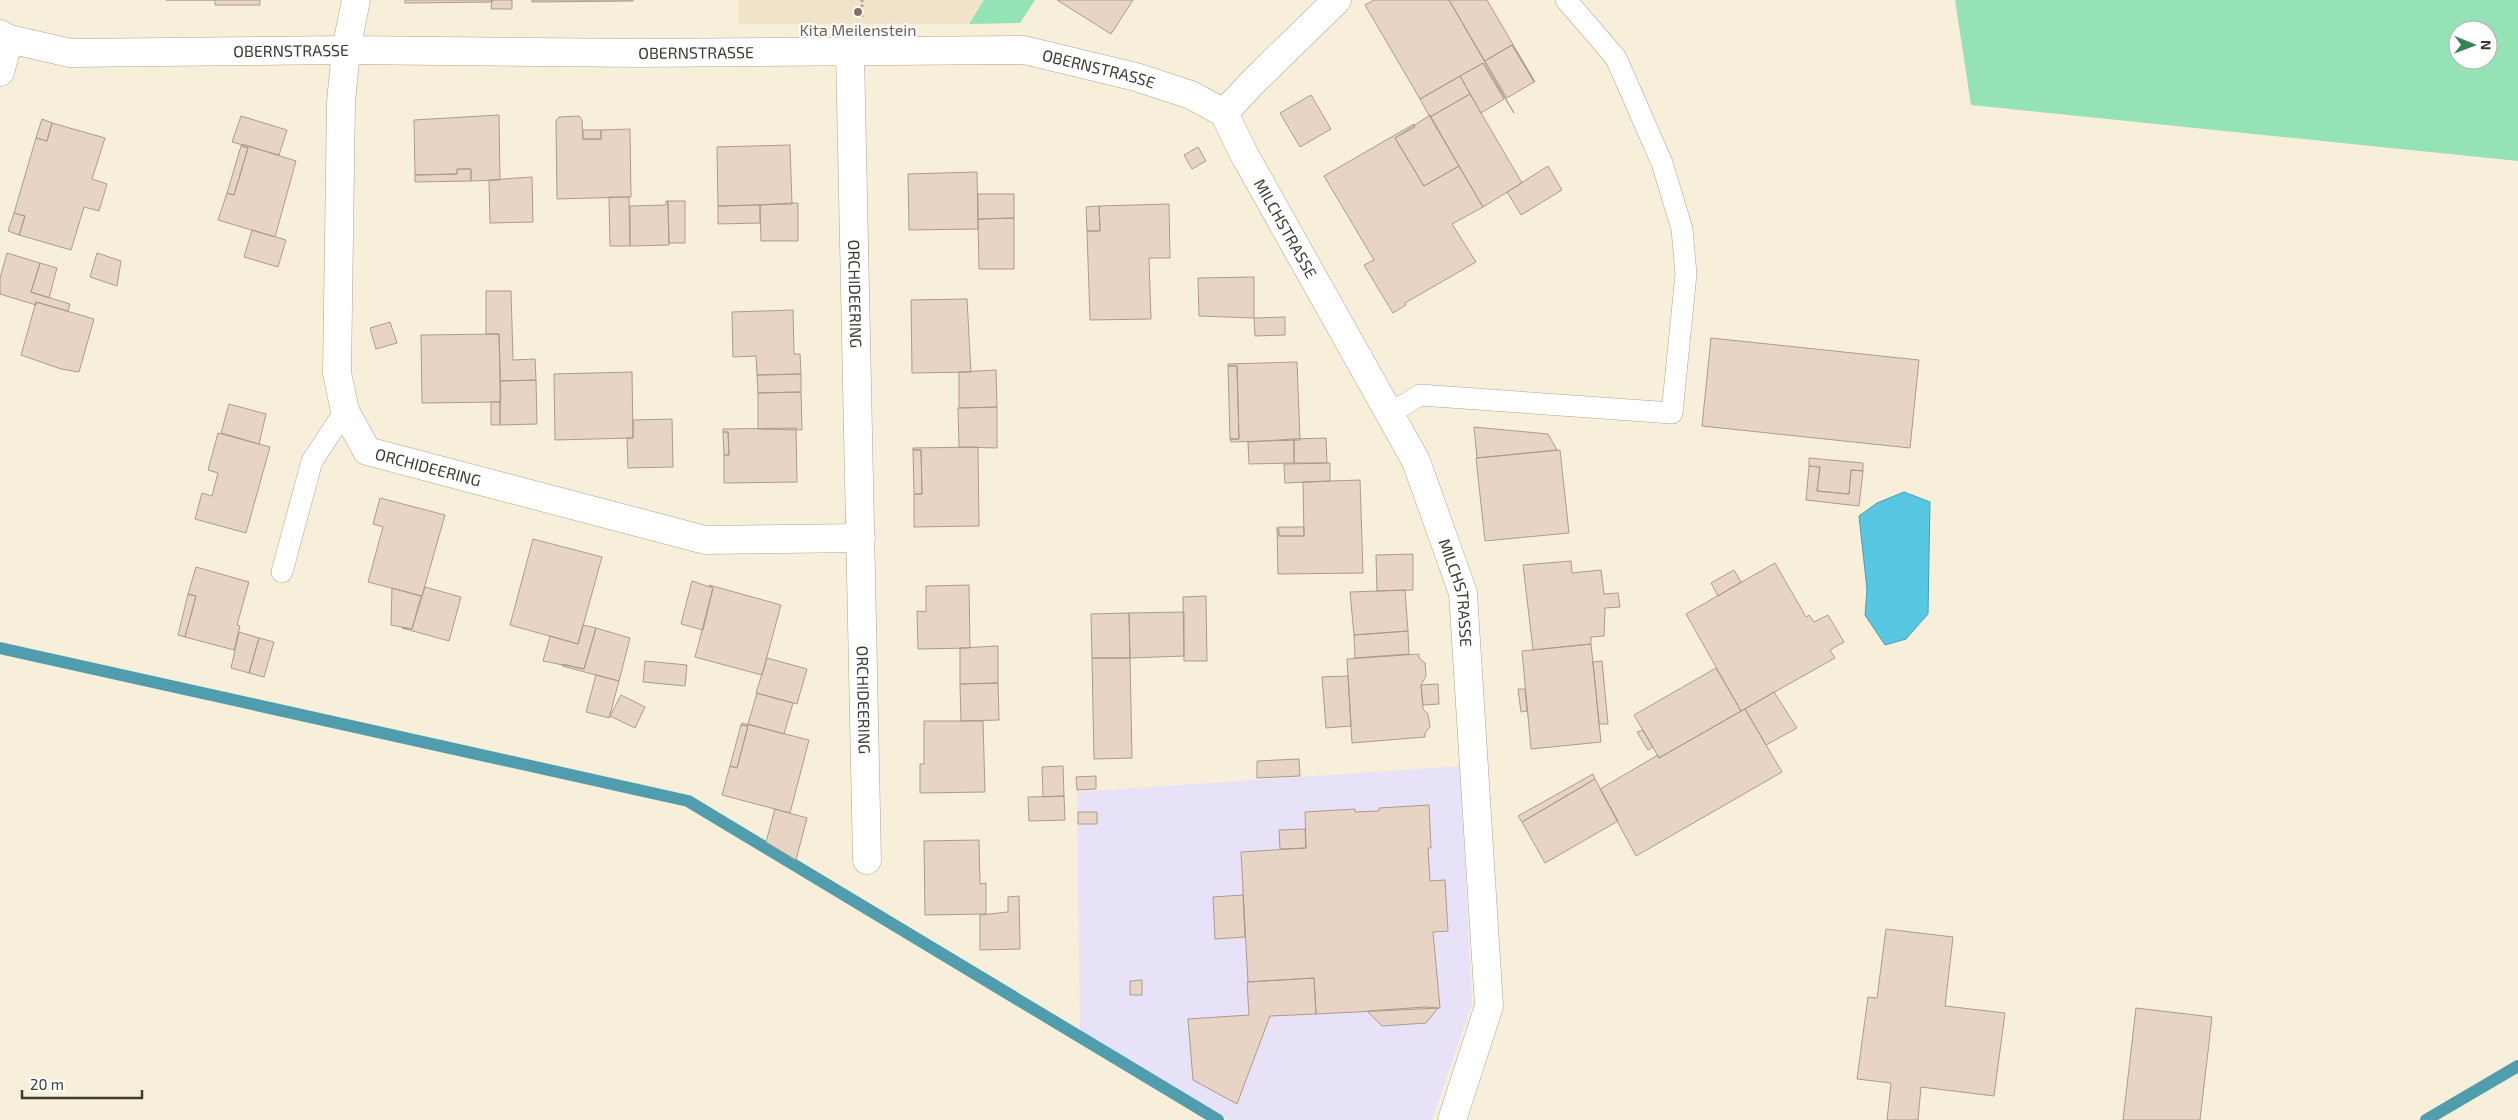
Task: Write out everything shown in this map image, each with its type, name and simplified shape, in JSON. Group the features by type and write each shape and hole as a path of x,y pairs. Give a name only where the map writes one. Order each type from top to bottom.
{"street":[{"name":"ORCHIDEERING","path":"356,0 346,50 341,102 337,373 345,411 367,451 705,540 861,538"},
{"path":"1224,113 1337,0"},
{"name":"OBERNSTRASSE","path":"4,36 70,53 346,50 640,53 1024,50 1136,77 1191,95 1224,113"},
{"path":"0,72 4,36"},
{"name":"ORCHIDEERING","path":"850,52 867,860"},
{"name":"MILCHSTRASSE","path":"1224,113 1249,163 1416,460 1463,593 1489,1006 1452,1120"}],"lane":[{"path":"1391,413 1420,395 1672,413 1686,274 1682,229 1662,163 1616,58 1566,0"},
{"path":"282,572 312,461 345,411"}],"shaded area":[{"name":"Kita Meilenstein","path":"738,0 984,0 969,24 739,24"},
{"path":"1460,766 1472,1004 1432,1120 1228,1120 1080,1032 1077,792"}],"green space":[{"path":"984,0 1035,0 1020,23 969,24"},
{"path":"1955,0 2518,0 2518,161 1971,105"}],"water":[{"path":"1904,492 1930,502 1928,614 1906,639 1885,645 1865,615 1867,589 1859,516 1877,503"}],"building":[{"path":"215,0 260,0 260,5 215,5"},
{"path":"405,0 492,0 492,2 405,3"},
{"path":"492,0 512,0 512,9 491,9"},
{"path":"532,0 633,0 633,1 532,2"},
{"path":"1057,0 1133,0 1111,34"},
{"path":"1374,0 1449,0 1514,113 1483,63 1420,99 1365,5"},
{"path":"1449,0 1487,0 1535,82 1512,45 1485,61"},
{"path":"1512,45 1534,82 1507,98 1485,61"},
{"path":"1483,63 1504,99 1481,113 1460,76"},
{"path":"1460,76 1470,94 1430,117 1420,99"},
{"path":"1470,94 1522,183 1483,207 1430,117"},
{"path":"1311,95 1331,129 1300,147 1280,113"},
{"path":"499,115 500,180 471,181 471,169 457,169 457,174 415,175 414,120"},
{"path":"1430,115 1459,166 1424,186 1395,138"},
{"path":"241,116 287,130 279,155 232,142"},
{"path":"579,116 582,120 583,139 601,139 601,130 630,129 631,197 557,199 556,121 559,117"},
{"path":"42,119 52,123 47,141 36,138"},
{"path":"52,123 105,138 92,179 107,184 99,211 84,207 71,250 19,235 25,216 14,213 36,138 47,141"},
{"path":"1414,124 1415,127 1395,138 1424,186 1459,166 1483,207 1452,224 1476,262 1405,303 1406,305 1393,313 1364,265 1374,260 1324,176"},
{"path":"583,130 601,130 601,139 583,139"},
{"path":"242,144 296,161 275,237 218,220 227,193 234,195 248,148 241,146"},
{"path":"790,145 792,204 718,206 717,147"},
{"path":"241,146 248,148 234,195 227,193"},
{"path":"1198,147 1206,161 1192,169 1184,155"},
{"path":"1548,166 1562,190 1521,215 1507,192"},
{"path":"457,169 471,169 471,181 415,182 415,175 457,174"},
{"path":"977,172 978,229 909,230 908,174"},
{"path":"532,177 533,222 490,223 489,180"},
{"path":"978,194 1014,194 1014,218 978,219"},
{"path":"609,197 629,197 630,246 610,246"},
{"path":"666,201 668,201 669,245 630,246 630,206 666,205"},
{"path":"668,201 685,201 685,243 669,243"},
{"path":"798,203 798,241 761,241 760,205"},
{"path":"1169,204 1170,258 1149,258 1151,319 1090,320 1087,231 1100,231 1099,206"},
{"path":"760,205 760,223 718,224 718,206"},
{"path":"1099,206 1100,231 1087,231 1086,207"},
{"path":"14,213 25,216 19,235 8,231"},
{"path":"1014,218 1014,269 979,269 978,219"},
{"path":"252,230 286,240 278,267 244,257"},
{"path":"7,253 40,263 31,292 70,304 68,311 36,302 36,305 0,294 0,278"},
{"path":"97,253 121,261 117,286 90,277"},
{"path":"40,263 57,268 49,298 31,292"},
{"path":"1254,277 1254,318 1199,316 1198,278"},
{"path":"486,291 511,291 513,360 535,359 536,380 500,381 499,334 486,334"},
{"path":"967,299 971,372 912,373 911,300"},
{"path":"36,302 94,319 79,372 61,369 21,355"},
{"path":"793,310 794,354 800,354 801,374 757,375 756,356 733,357 732,312"},
{"path":"1285,317 1285,335 1255,336 1254,318"},
{"path":"390,322 397,343 376,349 370,328"},
{"path":"499,334 501,402 422,403 421,335"},
{"path":"1711,338 1919,360 1910,448 1702,426"},
{"path":"1297,362 1300,440 1231,442 1230,439 1239,439 1237,366 1228,366 1228,364"},
{"path":"1228,366 1237,366 1239,439 1230,439"},
{"path":"996,370 997,407 959,408 959,372"},
{"path":"632,372 633,438 555,440 554,374"},
{"path":"801,374 801,392 758,393 757,375"},
{"path":"536,380 537,424 500,425 500,381"},
{"path":"801,392 802,430 758,429 758,393"},
{"path":"491,402 500,402 500,425 491,425"},
{"path":"229,404 266,414 259,444 221,433"},
{"path":"997,407 997,448 959,447 958,408"},
{"path":"672,419 673,467 628,468 627,438 633,438 633,420"},
{"path":"1474,427 1548,434 1557,450 1477,458"},
{"path":"796,428 797,482 724,483 724,455 729,455 728,432 723,432 723,429"},
{"path":"723,432 728,432 729,455 724,455"},
{"path":"218,433 270,447 246,533 195,519 202,493 212,496 218,473 208,470"},
{"path":"1326,438 1327,463 1294,463 1294,439"},
{"path":"1294,439 1294,463 1249,464 1248,442"},
{"path":"978,447 979,526 914,527 914,494 922,494 921,450 913,450 913,448"},
{"path":"913,450 921,450 922,494 914,494"},
{"path":"1560,450 1569,533 1485,541 1476,458"},
{"path":"1809,458 1863,463 1863,471 1851,470 1849,494 1817,491 1820,467 1809,466"},
{"path":"1330,463 1330,481 1285,483 1284,464"},
{"path":"1809,466 1820,467 1817,491 1849,494 1851,470 1863,471 1859,506 1806,500"},
{"path":"1360,480 1363,573 1278,574 1277,527 1279,536 1304,536 1303,482"},
{"path":"380,498 445,515 422,596 368,582 383,527 373,524"},
{"path":"1279,527 1304,527 1304,536 1279,536"},
{"path":"533,539 602,557 578,644 510,625"},
{"path":"1413,554 1413,590 1377,591 1376,555"},
{"path":"1571,561 1572,573 1601,570 1604,594 1618,593 1620,607 1605,608 1604,636 1591,637 1591,644 1533,650 1523,565"},
{"path":"1775,563 1806,617 1809,615 1814,622 1828,615 1844,642 1830,650 1835,658 1741,711 1686,614"},
{"path":"196,567 249,582 237,625 240,626 234,650 185,637 196,596 188,594"},
{"path":"1734,570 1741,582 1718,596 1711,583"},
{"path":"692,581 713,588 703,630 681,624"},
{"path":"709,585 781,605 762,675 695,657 713,588"},
{"path":"969,585 970,648 918,649 917,611 926,612 926,586"},
{"path":"425,587 461,597 449,641 402,628 412,629"},
{"path":"392,588 421,596 412,629 391,625"},
{"path":"1405,590 1408,631 1354,635 1350,592"},
{"path":"188,594 196,596 185,637 178,635"},
{"path":"1206,596 1207,661 1184,661 1183,597"},
{"path":"1184,612 1184,656 1130,658 1129,613"},
{"path":"1129,613 1130,658 1092,658 1091,614"},
{"path":"583,625 596,628 584,669 543,661 550,636 578,644"},
{"path":"596,628 630,638 619,681 562,666 563,664 584,669"},
{"path":"1408,631 1409,654 1355,658 1354,635"},
{"path":"239,632 259,638 249,673 231,668"},
{"path":"259,638 274,642 264,677 249,673"},
{"path":"1591,644 1601,742 1531,749 1522,651"},
{"path":"998,646 998,683 960,684 960,648"},
{"path":"1419,654 1419,658 1425,663 1426,676 1421,685 1423,709 1428,714 1430,727 1425,733 1425,737 1352,743 1347,659"},
{"path":"767,658 807,669 797,704 756,693"},
{"path":"1092,658 1130,658 1132,758 1094,759"},
{"path":"645,661 687,665 685,686 643,682"},
{"path":"1602,661 1608,724 1599,724 1593,662"},
{"path":"1716,668 1741,711 1659,758 1634,715"},
{"path":"596,675 619,681 609,718 586,712"},
{"path":"1348,676 1351,726 1326,728 1322,677"},
{"path":"998,683 999,720 961,721 960,684"},
{"path":"1438,684 1439,704 1423,705 1421,685"},
{"path":"1518,689 1525,689 1527,711 1521,712"},
{"path":"1774,692 1797,728 1766,745 1745,709"},
{"path":"757,693 793,703 784,734 748,724"},
{"path":"621,695 645,707 635,728 610,716"},
{"path":"1745,709 1782,772 1636,856 1600,789 1658,755 1659,758"},
{"path":"924,721 983,721 985,792 920,793 920,764 924,764"},
{"path":"742,723 809,740 790,813 722,795 730,766 737,768 748,726 741,725"},
{"path":"741,725 748,726 737,768 730,766"},
{"path":"1643,730 1653,747 1648,750 1637,732"},
{"path":"1299,759 1300,776 1257,778 1257,761"},
{"path":"1063,766 1064,796 1043,797 1042,767"},
{"path":"1593,774 1595,779 1522,822 1518,816"},
{"path":"1096,776 1096,789 1077,790 1076,777"},
{"path":"1595,779 1618,821 1545,863 1522,822"},
{"path":"1064,796 1065,820 1029,821 1028,797"},
{"path":"1429,805 1431,848 1428,848 1430,881 1445,880 1448,931 1433,932 1440,1008 1316,1014 1314,978 1248,982 1241,852 1306,848 1305,812 1355,809 1355,812 1379,811 1379,808"},
{"path":"775,809 807,818 796,860 766,842"},
{"path":"1078,812 1097,812 1097,824 1078,824"},
{"path":"1305,829 1306,848 1280,849 1279,830"},
{"path":"979,840 980,884 986,883 986,914 925,915 924,841"},
{"path":"1243,895 1245,937 1215,939 1213,897"},
{"path":"1019,896 1020,949 980,950 980,915 1008,912 1008,897"},
{"path":"1886,929 1953,937 1945,1006 2005,1013 1994,1096 1921,1087 1918,1120 1887,1120 1891,1083 1857,1079 1868,997 1877,998"},
{"path":"1314,978 1316,1014 1270,1016 1237,1104 1193,1080 1188,1019 1249,1015 1247,982"},
{"path":"1142,980 1142,995 1130,995 1130,981"},
{"path":"1425,1007 1438,1008 1426,1023 1382,1026 1367,1011"},
{"path":"2136,1008 2212,1017 2200,1120 2123,1120"}],"waterway":[{"path":"0,648 688,801 1218,1120"},
{"path":"2426,1120 2518,1066"}],"place":[{"name":"Kita Meilenstein","path":"858,12"}]}
